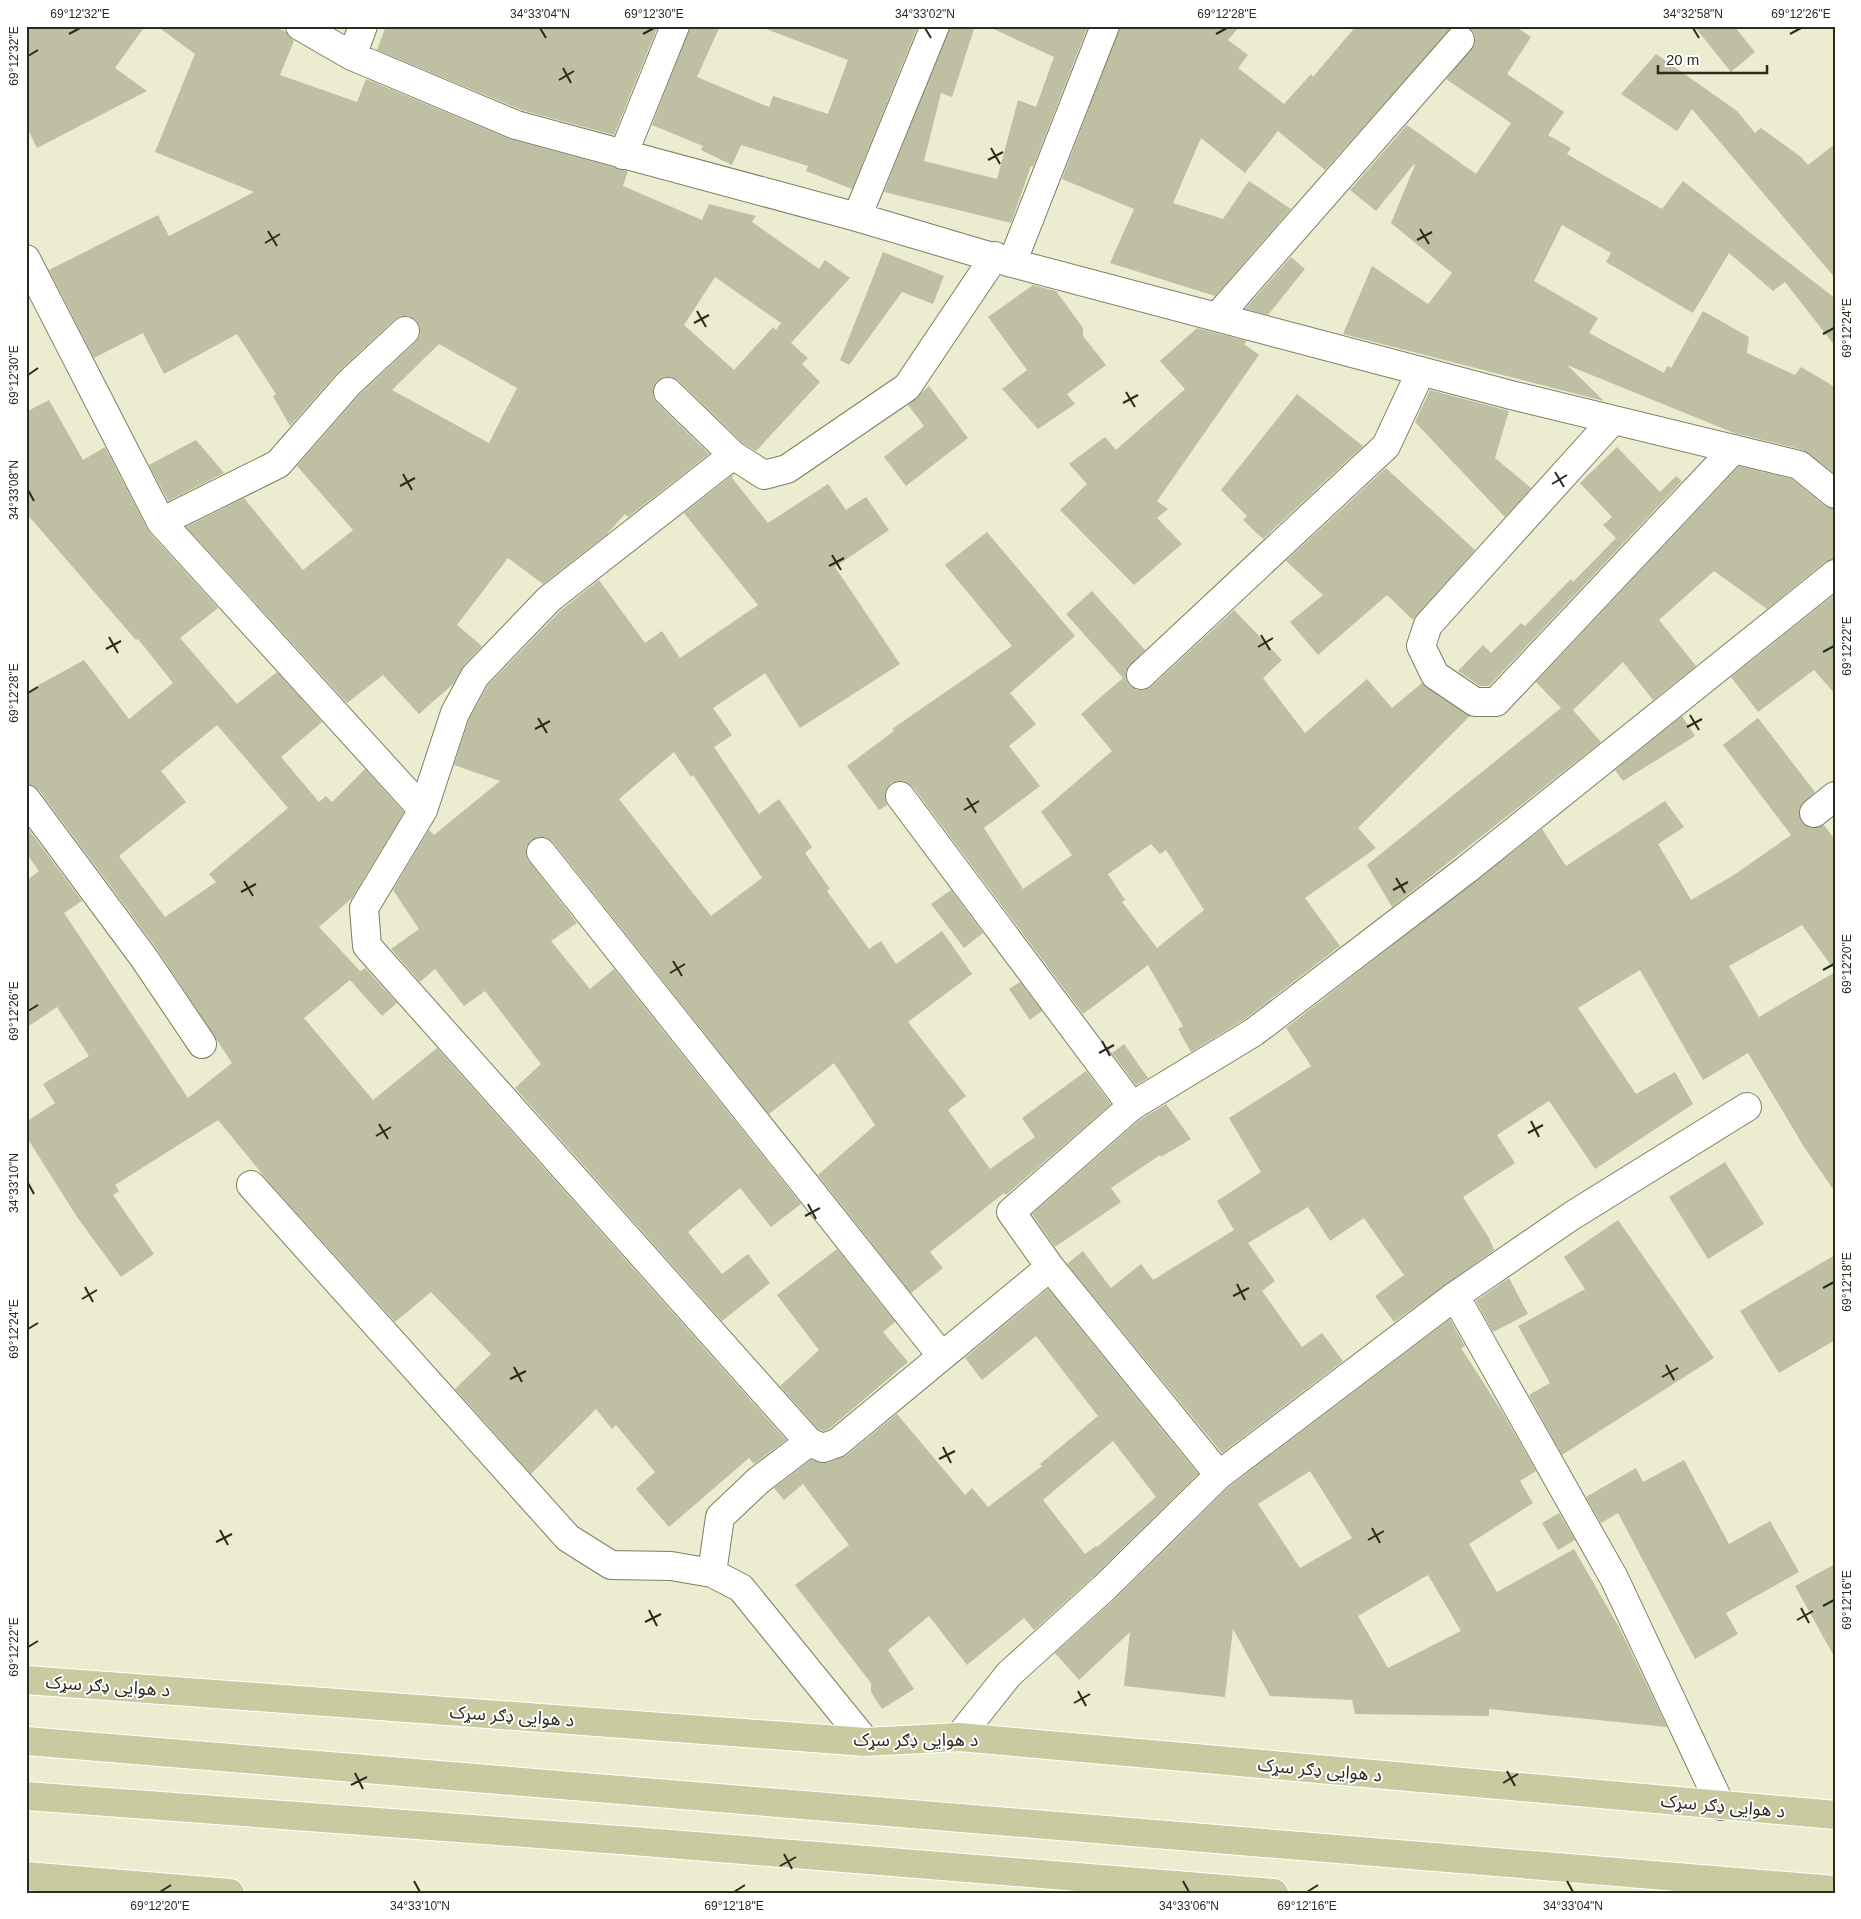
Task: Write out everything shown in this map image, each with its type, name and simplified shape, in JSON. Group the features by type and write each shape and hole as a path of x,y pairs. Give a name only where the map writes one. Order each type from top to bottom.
{"main road":[{"name":"د هوایی ډګر سړک","path":"26,1680 866,1742 959,1737 1835,1815"},
{"path":"26,1741 1835,1890"},
{"path":"26,1796 643,1841 1274,1893"},
{"path":"26,1876 230,1893"}],"street":[{"path":"300,26 352,56 516,125 1217,317 1421,371 1799,465 1835,494"},
{"path":"352,56 363,26"},
{"path":"623,154 675,26"},
{"path":"857,217 935,26"},
{"path":"668,392 733,455 764,475 787,468 907,387 1003,259 1105,26"},
{"path":"1217,317 1460,40"},
{"path":"26,259 161,522 422,810"},
{"path":"161,522 278,464 349,383 405,331"},
{"path":"1141,675 1386,446 1421,371"},
{"path":"1614,420 1428,625 1421,646 1435,675 1475,702 1496,702 1734,449"},
{"path":"733,455 549,599 475,676 455,713 422,810 364,908 367,946 809,1442 823,1448 837,1443 941,1355 1050,1267"},
{"path":"1219,1475 1050,1267 1011,1212 1132,1106 1254,1032 1466,870 1835,574"},
{"path":"900,796 1132,1106"},
{"path":"26,799 144,958 202,1044"},
{"path":"542,852 941,1355"},
{"path":"959,1737 1008,1674 1104,1588 1219,1475 1455,1296 1573,1215 1747,1107"},
{"path":"251,1185 568,1538 611,1565 671,1566 712,1573 741,1588 866,1742"},
{"path":"1455,1296 1614,1578 1721,1806"},
{"path":"712,1573 720,1517 759,1480 809,1442"}],"building":[{"path":"26,26 145,26 115,68 147,91 37,148 26,126"},
{"path":"157,26 273,26 286,32 294,41 280,75 357,102 366,79 510,139 628,171 623,186 702,220 709,204 756,216 752,222 819,269 825,260 850,278 791,343 808,358 802,364 820,382 756,451 743,443 678,380 664,377 657,381 653,389 653,397 657,403 709,454 628,517 625,514 607,534 543,584 508,558 457,625 482,646 464,665 453,684 419,714 383,675 347,703 186,527 244,498 303,570 353,530 297,466 360,394 416,342 420,335 420,327 416,320 409,316 401,316 394,320 337,373 290,426 273,396 276,394 237,334 164,374 143,333 94,358 49,270 158,215 169,236 254,192 155,152 195,54","holes":["715,277 781,323 776,330 773,327 734,370 684,325","439,344 517,388 489,443 392,390"]},
{"path":"386,26 658,26 614,135 521,110 377,50"},
{"path":"690,26 720,26 697,77 769,107 773,96 828,114 848,60 766,29 766,26 918,26 852,189 806,171 808,166 741,145 732,165 701,150 703,146 652,125"},
{"path":"950,26 975,26 952,97 941,93 924,161 997,179 1018,100 1036,107 1054,57 987,26 1088,26 1033,167 1031,166 1011,223 884,192"},
{"path":"1120,26 1240,26 1228,40 1248,55 1238,68 1284,104 1311,74 1313,77 1356,26 1453,26 1325,170 1278,131 1245,173 1201,138 1173,203 1223,219 1249,181 1291,209 1215,296 1110,263 1134,209 1062,179"},
{"path":"1466,26 1515,26 1531,37 1507,74 1564,112 1548,135 1571,148 1567,154 1662,209 1683,181 1835,298 1835,346 1785,282 1773,291 1729,253 1693,313 1606,262 1611,253 1562,225 1534,281 1598,318 1589,333 1664,373 1667,366 1671,368 1703,311 1749,337 1747,353 1795,375 1801,367 1835,387 1835,474 1803,450 1734,433 1567,365 1604,401 1343,334 1372,266 1428,304 1452,273 1391,223 1414,164 1376,211 1350,190 1407,125 1476,174 1511,123 1446,79 1475,44 1475,35"},
{"path":"1694,26 1734,26 1755,52 1731,72"},
{"path":"1656,54 1737,111 1755,133 1761,128 1801,157 1808,165 1835,144 1835,278 1692,109 1677,131 1621,94"},
{"path":"883,252 944,276 933,304 902,292 849,365 840,360"},
{"path":"1291,257 1305,269 1268,315 1245,309"},
{"path":"1033,285 1056,291 1083,328 1083,336 1106,365 1067,394 1075,404 1038,429 1002,389 1027,370 988,317"},
{"path":"1197,328 1247,341 1244,344 1259,355 1157,501 1168,509 1157,518 1182,544 1134,585 1060,510 1087,484 1069,464 1105,437 1116,450 1185,389 1160,361"},
{"path":"929,386 968,438 906,486 884,457 924,426 908,405"},
{"path":"1430,390 1509,411 1495,458 1531,488 1505,517 1415,422"},
{"path":"1297,394 1363,446 1263,539 1243,520 1247,516 1221,490"},
{"path":"49,400 83,460 105,447 149,532 218,608 180,638 237,704 277,672 322,722 281,757 319,802 326,796 332,802 365,769 404,812 352,898 319,927 360,971 355,975 365,968 397,1003 382,1016 350,980 304,1018 373,1100 437,1048 786,1440 754,1464 749,1458 669,1527 636,1489 655,1472 616,1425 612,1429 596,1409 531,1474 455,1389 491,1354 431,1292 395,1322 268,1181 218,1120 115,1185 119,1191 113,1195 154,1254 121,1277 77,1217 26,1136 26,1122 55,1103 43,1084 89,1056 57,1007 26,1028 26,881 39,871 26,853 26,826 82,901 64,913 188,1098 232,1063 157,949 39,790 26,784 26,692 84,660 129,719 173,683 138,639 136,640 26,513 26,412","holes":["217,725 288,808 209,874 216,882 165,917 119,856 186,802 161,771"]},
{"path":"196,440 224,473 168,501 149,465"},
{"path":"1617,447 1660,492 1676,476 1682,481 1489,686 1480,686 1458,671 1483,645 1491,653 1521,623 1525,626 1571,579 1573,582 1616,538 1603,525 1612,517 1580,483"},
{"path":"1739,466 1792,479 1825,506 1835,509 1835,559 1825,562 1767,609 1714,571 1659,620 1696,666 1653,700 1623,662 1573,710 1601,742 1392,907 1367,865 1561,708 1536,682"},
{"path":"1386,468 1475,550 1413,620 1387,595 1318,655 1290,622 1323,595 1286,561"},
{"path":"734,474 732,478 768,523 828,484 846,510 866,497 889,530 835,567 900,664 800,728 765,673 713,708 732,735 714,747 759,814 779,799 812,847 805,853 830,889 827,891 869,949 881,941 896,964 942,931 972,974 908,1022 966,1096 948,1110 990,1169 1035,1137 1022,1118 1086,1071 1111,1104 1006,1195 1004,1193 930,1252 943,1268 911,1293 818,1175 875,1125 834,1063 769,1114 553,842 546,837 538,837 532,840 526,847 526,855 577,923 551,941 590,989 614,969 801,1204 771,1227 740,1188 688,1232 722,1274 748,1254 770,1283 722,1321 515,1088 541,1064 485,991 464,1006 435,969 420,982 391,949 419,929 393,890 429,830 434,835 500,781 454,765 469,719 488,685 560,611 599,580 645,643 662,631 680,658 758,605 684,513","holes":["674,752 691,777 693,775 762,878 711,916 619,799"]},
{"path":"987,532 1075,636 1010,693 1036,724 1009,746 1040,786 984,828 1023,889 1072,855 1041,812 1112,751 1081,714 1123,678 1066,614 1092,591 1145,650 1126,671 1126,679 1129,685 1136,690 1144,690 1152,686 1234,610 1282,660 1263,678 1305,733 1367,679 1392,708 1422,683 1470,716 1358,828 1376,848 1305,898 1340,946 1245,1019 1191,1052 1178,1029 1183,1026 1148,965 1083,1014 913,787 906,782 898,781 891,783 886,790 885,798 887,805 879,810 847,766 894,731 892,729 1012,646 945,565","holes":["1151,844 1160,854 1166,850 1204,910 1157,948 1122,902 1125,900 1108,874"]},
{"path":"1835,594 1835,694 1814,670 1758,712 1731,677"},
{"path":"1682,716 1695,736 1623,781 1615,770"},
{"path":"1758,718 1815,792 1800,807 1799,815 1802,822 1809,828 1817,828 1824,825 1835,840 1835,971 1802,925 1729,966 1759,1017 1835,972 1835,1192 1804,1147 1748,1053 1703,1080 1640,970 1578,1008 1636,1094 1675,1072 1693,1104 1595,1169 1549,1101 1497,1135 1515,1163 1463,1197 1489,1238 1494,1250 1394,1322 1375,1296 1404,1275 1364,1218 1330,1241 1308,1207 1248,1243 1275,1281 1262,1291 1302,1347 1322,1333 1343,1361 1222,1453 1067,1264 1083,1251 1111,1288 1141,1264 1153,1280 1234,1230 1217,1201 1261,1172 1229,1118 1311,1066 1286,1028 1542,829 1566,866 1665,801 1684,827 1658,844 1691,900 1734,875 1791,835 1723,745"},
{"path":"951,890 983,933 964,948 931,904"},
{"path":"1020,982 1042,1011 1030,1020 1009,989"},
{"path":"1124,1044 1148,1078 1136,1085 1112,1053"},
{"path":"1166,1104 1191,1139 1161,1157 1160,1155 1111,1188 1121,1202 1055,1247 1032,1214 1141,1119"},
{"path":"1725,1162 1764,1224 1708,1259 1669,1197"},
{"path":"1618,1220 1714,1358 1562,1455 1529,1395 1550,1383 1518,1326 1585,1289 1564,1257"},
{"path":"837,1249 895,1322 883,1332 908,1362 829,1429 824,1431 818,1429 780,1386 819,1350 777,1295"},
{"path":"1835,1255 1835,1340 1779,1373 1740,1311"},
{"path":"1509,1278 1528,1314 1493,1332 1476,1301"},
{"path":"1048,1289 1198,1474 1093,1577 1034,1630 1024,1618 967,1665 929,1616 888,1650 914,1689 882,1709 871,1692 871,1683 795,1585 849,1545 803,1484 784,1500 774,1488 811,1460 828,1463 847,1455 897,1414 965,1495 972,1488 988,1507 1042,1466 1040,1464 1098,1416 1036,1336 982,1380 965,1358","holes":["1113,1441 1156,1497 1097,1547 1085,1554 1043,1500"]},
{"path":"1450,1319 1465,1346 1461,1348 1501,1410 1536,1471 1520,1481 1533,1503 1469,1544 1497,1592 1574,1549 1621,1631 1667,1727 1489,1709 1489,1716 1355,1714 1352,1700 1270,1696 1233,1629 1225,1697 1124,1686 1130,1632 1079,1680 1055,1653 1115,1599 1229,1487","holes":["1310,1471 1352,1538 1300,1568 1258,1504","1428,1575 1461,1631 1388,1668 1358,1616"]},
{"path":"1684,1460 1729,1544 1770,1521 1799,1572 1726,1613 1738,1634 1695,1659 1618,1513 1601,1523 1586,1497 1636,1468 1643,1482"},
{"path":"1559,1513 1575,1540 1558,1550 1542,1523"},
{"path":"1835,1564 1835,1658 1795,1586"}]}
